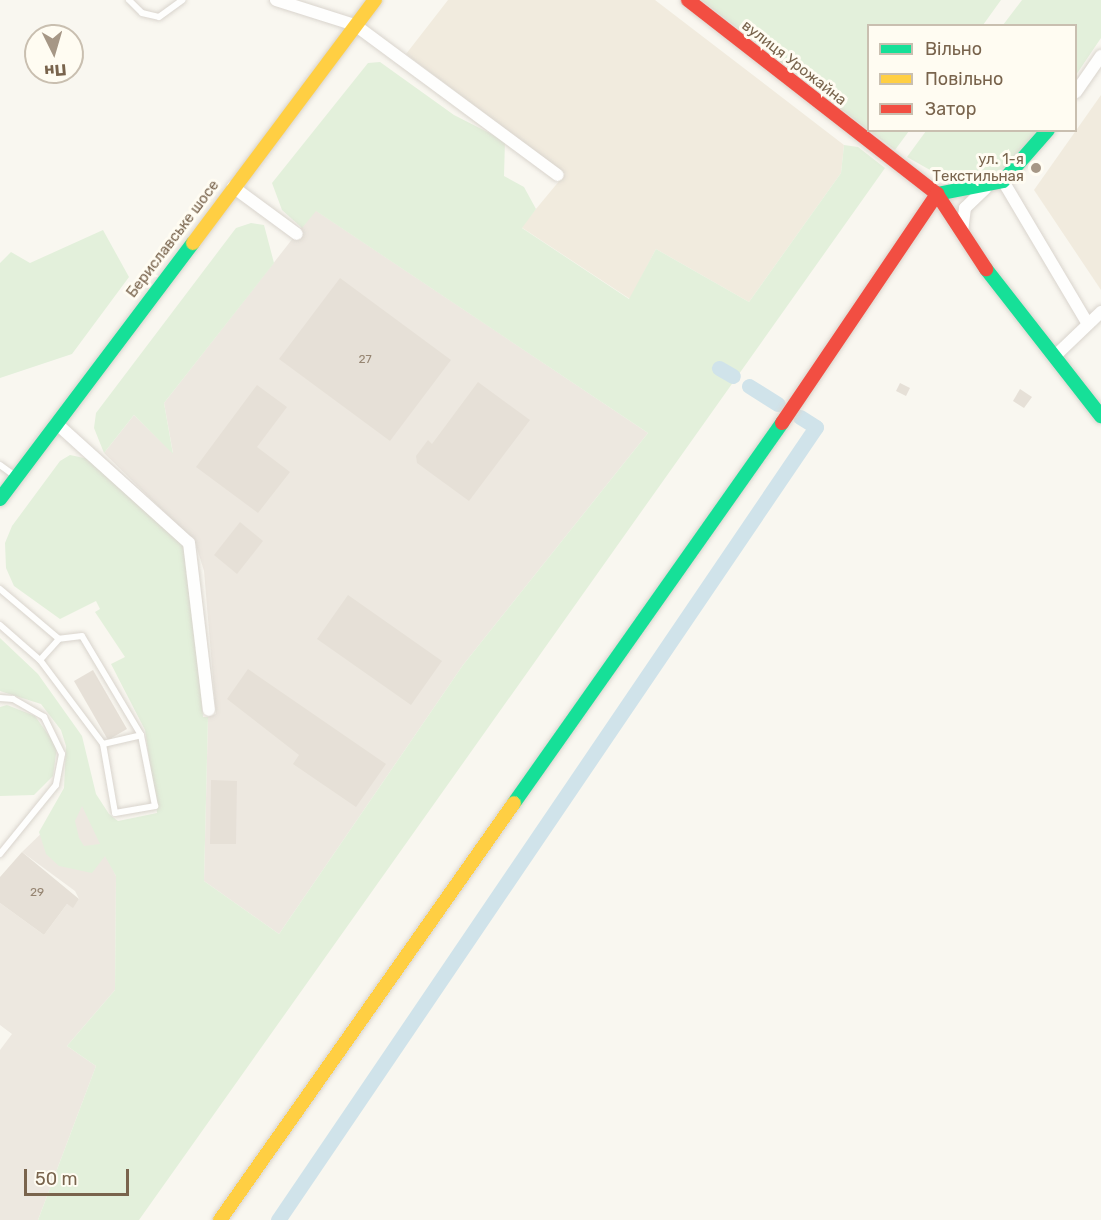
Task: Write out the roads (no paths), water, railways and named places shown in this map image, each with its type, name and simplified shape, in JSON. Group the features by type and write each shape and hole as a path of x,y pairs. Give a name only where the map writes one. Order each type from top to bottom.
{"street":[{"path":"276,0 356,25 558,175"},
{"name":"Бериславське шосе","path":"0,499 375,0"},
{"name":"вулиця Урожайна","path":"688,0 937,195 1004,295 1101,416"},
{"path":"1077,91 1101,56"},
{"path":"220,1220 906,247 937,195 986,188 1003,181 1046,132"},
{"path":"1003,181 1088,324"},
{"path":"233,187 297,234"},
{"path":"962,232 965,208 986,188"},
{"path":"1055,356 1101,312"},
{"path":"56,423 189,543 209,710"}],"lane":[{"path":"129,0 142,13 159,17 182,0"},
{"path":"0,465 17,477"},
{"path":"0,589 59,639"},
{"path":"0,625 40,660 103,744 115,813 155,806 141,735 82,636 59,639 40,660"},
{"path":"0,698 13,699 44,717 62,754 56,785 0,854"},
{"path":"103,744 141,735"}],"waterway":[{"path":"719,368 733,376"},
{"path":"749,386 778,404"},
{"path":"278,1220 816,427 800,417"}],"place":[{"name":"ул. 1-я Текстильная","path":"1036,168"}]}
